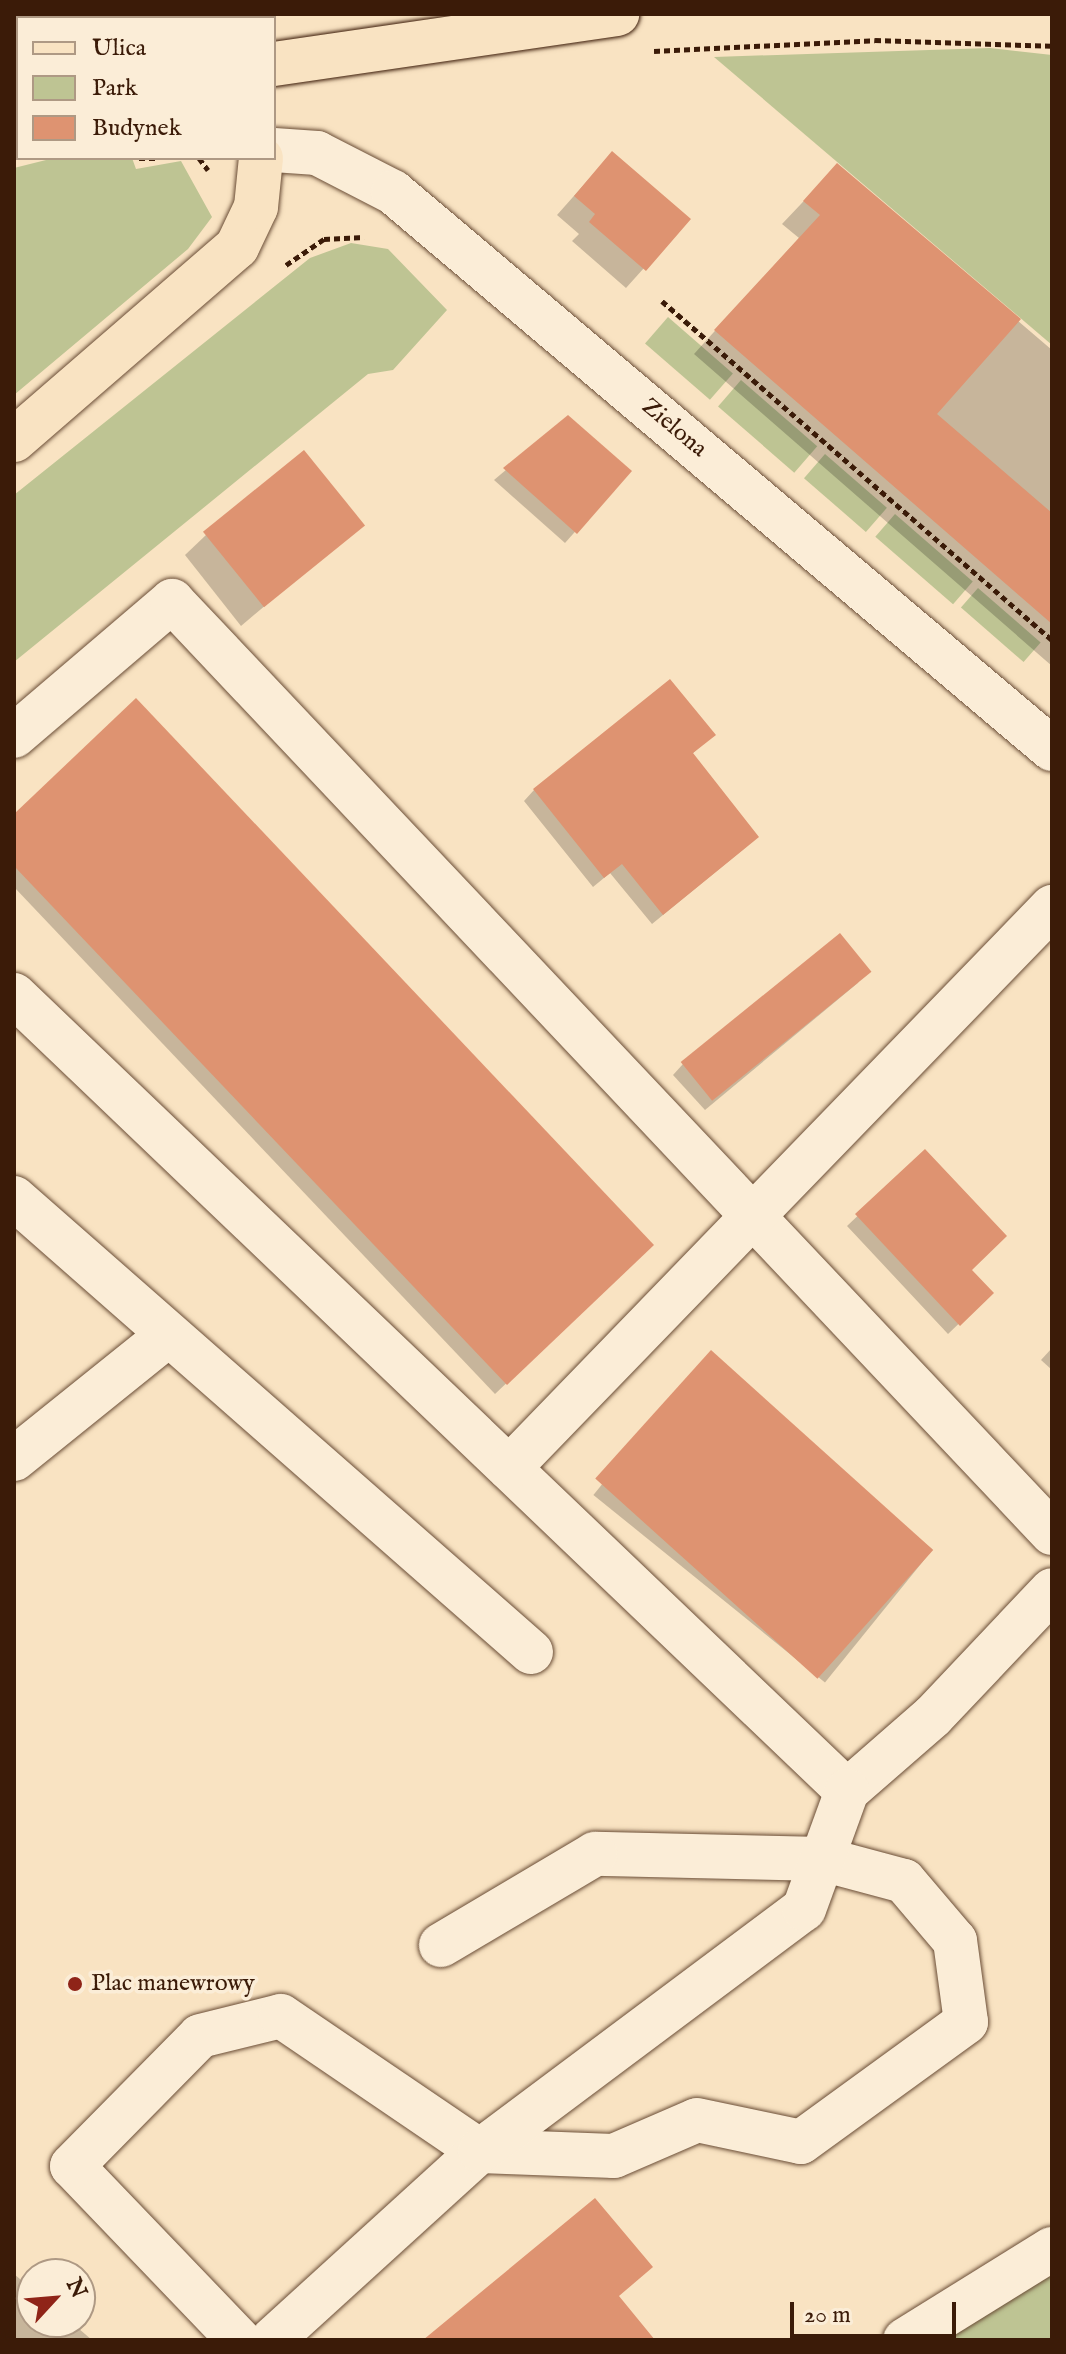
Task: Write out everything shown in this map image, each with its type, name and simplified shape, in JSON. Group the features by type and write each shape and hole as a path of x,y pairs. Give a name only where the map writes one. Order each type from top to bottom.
{"main road":[{"path":"276,64 617,14"},
{"path":"14,440 214,271 248,227 261,160"}],"street":[{"name":"Zielona","path":"276,150 317,153 393,192 1052,749"},
{"path":"14,736 172,601 1052,1533"},
{"path":"509,1468 1052,907"},
{"path":"14,995 847,1791"},
{"path":"14,1198 531,1652"},
{"path":"14,1459 168,1335"},
{"path":"272,2340 480,2151 804,1909 847,1791 933,1716 1052,1590"},
{"path":"239,2340 72,2166 200,2036 281,2016 480,2151 614,2156 697,2120 801,2142 966,2022 955,1941 904,1881 822,1859 595,1854 441,1945"},
{"path":"905,2340 1052,2249"}],"path":[{"path":"654,51 875,40 1052,46"},
{"path":"200,160 281,269 324,239 375,240"},
{"path":"662,301 1052,640"}],"green space":[{"path":"990,48 1052,55 1052,345 714,57"},
{"path":"46,160 133,160 136,169 181,161 212,217 188,249 14,395 14,168"},
{"path":"351,243 388,249 447,310 393,370 368,374 14,662 14,495 310,258"},
{"path":"668,317 733,373 710,400 645,343"},
{"path":"741,380 817,446 794,473 718,406"},
{"path":"825,454 887,508 866,532 804,478"},
{"path":"895,514 973,582 953,604 875,537"},
{"path":"978,588 1041,642 1024,662 961,608"},
{"path":"1052,2275 1052,2340 939,2340 1030,2288"}],"building":[{"path":"612,151 691,219 646,271 589,222 595,214 574,196"},
{"path":"837,163 1021,319 937,414 1052,513 1052,624 714,330 820,215 803,201"},
{"path":"568,415 632,471 577,534 503,468"},
{"path":"304,450 365,525 264,607 203,532"},
{"path":"670,679 716,735 693,753 759,837 663,915 622,864 604,878 533,789"},
{"path":"136,698 654,1245 507,1385 14,866 14,814"},
{"path":"840,933 871,972 712,1101 681,1062"},
{"path":"925,1149 1007,1236 972,1270 994,1293 960,1326 855,1214"},
{"path":"711,1350 933,1550 817,1679 595,1479"},
{"path":"595,2198 653,2267 619,2296 655,2340 423,2340"}],"place":[{"name":"Plac manewrowy","path":"75,1984"}]}
